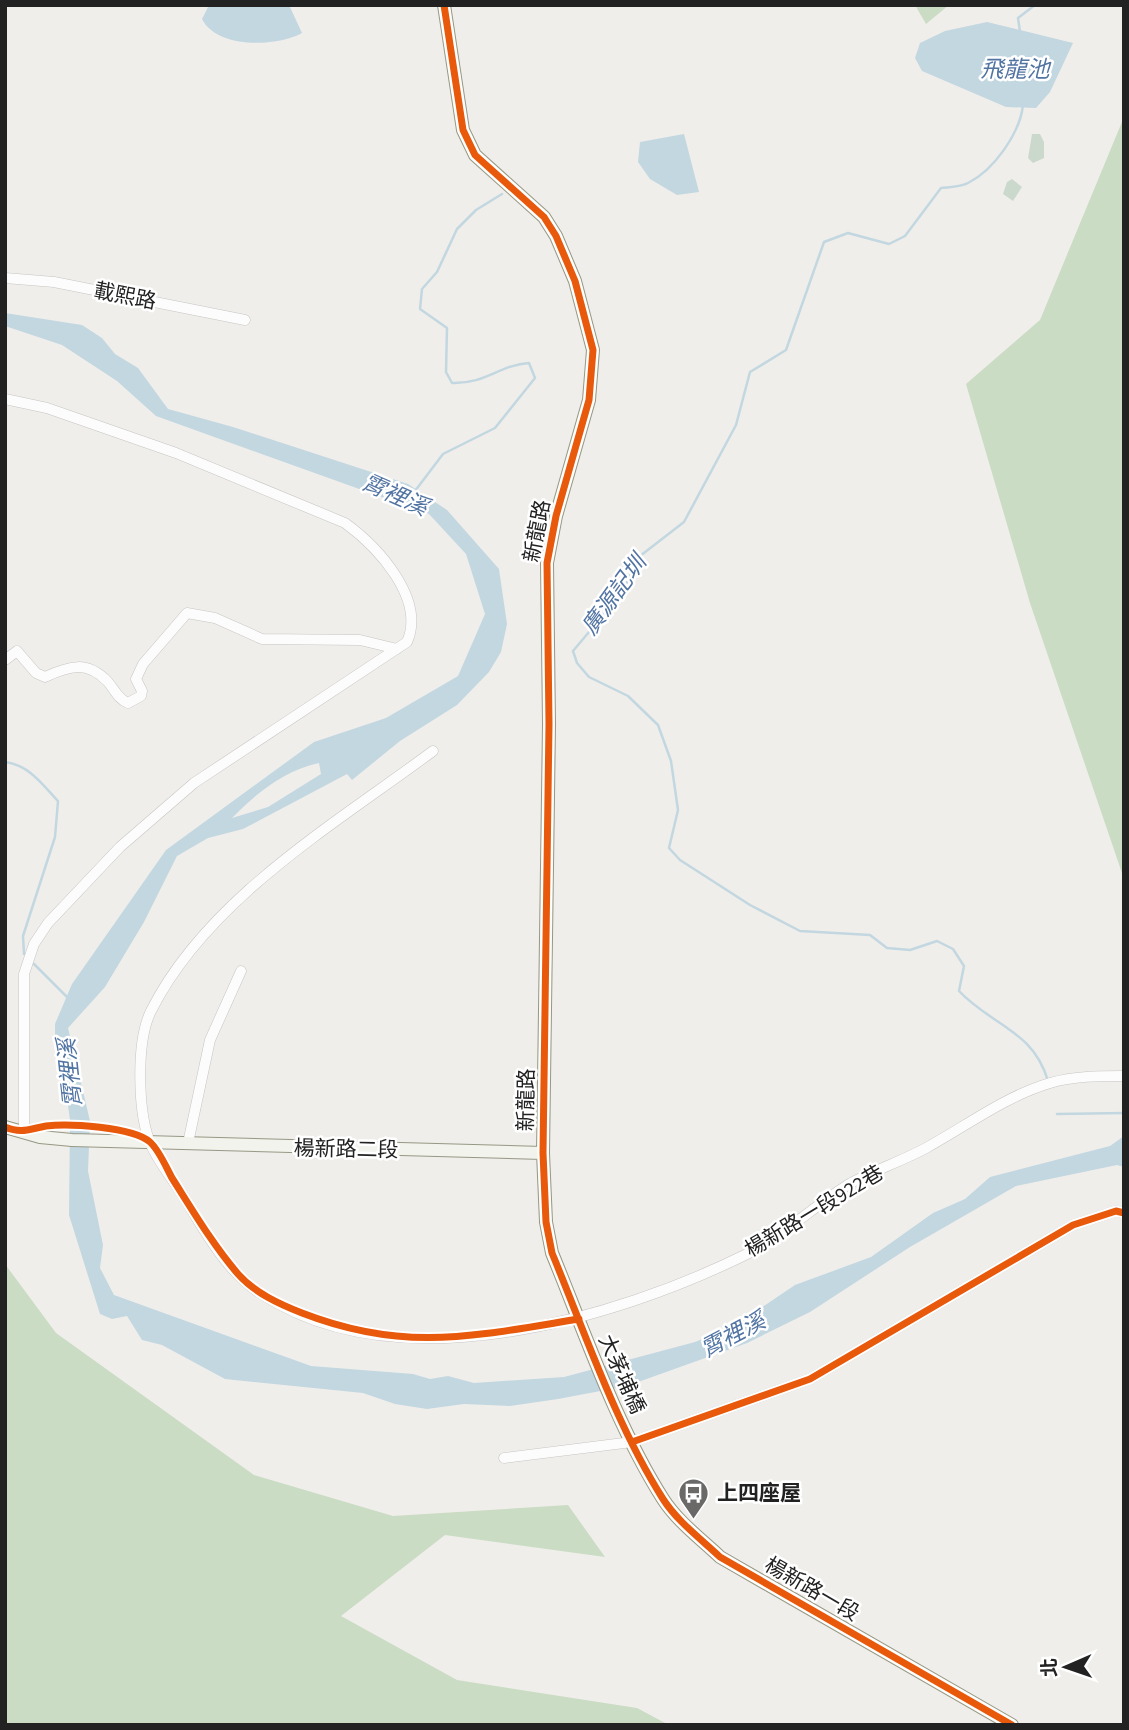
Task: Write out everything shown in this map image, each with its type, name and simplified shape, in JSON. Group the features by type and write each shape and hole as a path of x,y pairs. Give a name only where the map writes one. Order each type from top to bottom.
{"main road":[{"name":"新龍路","path":"444,5 463,130 475,155 544,217 556,236 578,291 593,350 589,400 556,516 547,564 549,724 543,1153"},
{"name":"楊新路二段","path":"5,1127 56,1139 543,1153"},
{"path":"543,1153 546,1222 552,1253 579,1319"},
{"name":"大茅埔橋","path":"579,1319 632,1442"},
{"name":"楊新路一段","path":"632,1442 664,1500 720,1557 1012,1725"}],"street":[{"name":"載熙路","path":"5,278 54,282 245,320"},
{"path":"5,399 47,408 176,453 345,523 367,539 407,598 412,631 407,642 397,649 194,783 120,847 48,923 34,944 24,974 24,1133"},
{"path":"5,660 17,651 36,673 45,677 71,666 84,667 106,680 128,703 141,696 142,691 136,679 143,664 187,613 215,618 262,639 360,640 397,649"},
{"path":"149,1141 140,1093 144,1027 173,971 205,933 261,879 433,751"},
{"path":"188,1143 210,1040 241,971"},
{"name":"楊新路一段922巷","path":"149,1141 210,1240 241,1277 260,1293 290,1308 361,1333 437,1339 467,1338 579,1319 680,1283 752,1251 852,1183 921,1151 1013,1098 1059,1081 1124,1076"},
{"path":"504,1458 632,1442 810,1379 1073,1225 1116,1211 1124,1213"}],"green space":[{"path":"915,5 949,5 926,24"},
{"path":"1124,117 1124,879 1030,603 966,384 1040,320"},
{"path":"1032,134 1040,134 1044,142 1044,158 1033,163 1028,158"},
{"path":"1012,179 1022,187 1013,201 1003,194 1007,182"},
{"path":"5,1264 56,1333 254,1475 393,1516 568,1505 605,1557 445,1535 341,1616 457,1680 637,1708 669,1725 5,1725"}],"water":[{"path":"209,5 289,5 302,33 291,38 263,43 248,43 220,36 202,19"},
{"name":"飛龍池","path":"987,22 1073,43 1050,92 1036,108 1006,107 922,71 915,58 920,43 945,31"},
{"path":"684,134 699,192 677,195 650,179 638,162 640,142"},
{"name":"霄裡溪","path":"5,313 82,325 102,338 115,354 138,368 168,409 233,427 408,484 447,510 499,569 507,624 501,652 489,672 457,705 400,741 352,780 347,774 243,829 208,838 177,856 144,922 105,987 68,1028 90,1121 88,1171 103,1245 100,1268 114,1295 311,1366 413,1374 430,1379 448,1376 474,1383 564,1377 695,1342 736,1325 795,1285 871,1257 933,1213 965,1199 990,1177 1110,1146 1124,1136 1124,1167 1117,1165 1016,1186 910,1247 810,1312 747,1343 627,1386 510,1406 464,1404 427,1409 395,1404 363,1393 225,1379 162,1345 142,1340 127,1316 112,1319 100,1314 69,1215 70,1120 65,1084 55,1053 55,1024 72,984 166,850 314,742 386,718 458,676 485,614 466,554 429,514 156,416 117,381 62,345 5,326","holes":["319,763 321,774 268,807 232,818 261,792 294,771"]}],"waterway":[{"name":"廣源記圳","path":"1020,32 1018,18 1035,5"},
{"name":"廣源記圳","path":"1023,105 1017,127 996,160 968,183 941,188 905,236 889,244 848,233 824,242 786,350 750,372 736,425 684,522 640,556 621,594 573,651 577,663 589,677 628,696 658,725 671,761 678,810 669,848 680,860 750,905 800,931 870,935 887,948 910,950 937,941 953,949 964,966 959,991 1022,1039 1041,1064 1048,1081"},
{"path":"415,491 443,454 495,428 535,378 529,363 518,364 474,381 452,383 446,372 447,328 420,309 422,289 437,272 457,229 476,210 502,194"},
{"path":"5,762 28,771 58,801 55,837 23,936 24,954"},
{"path":"34,964 68,998"},
{"name":"廣源記圳","path":"1057,1114 1124,1113"}],"cycle path":[{"path":"444,5 463,130 475,155 544,217 556,236 575,281 593,350 589,400 556,516 547,563 549,724 543,1153 546,1222 552,1253 630,1441 663,1499 682,1522 720,1557 1012,1725"},
{"path":"5,1127 21,1131 56,1125 84,1126 130,1133 150,1142 229,1263 245,1281 260,1292 302,1313 339,1325 407,1337 472,1335 579,1319"},
{"path":"632,1442 810,1379 1073,1225 1116,1211 1124,1213"}],"place":[{"name":"上四座屋","path":"694,1520"}]}
